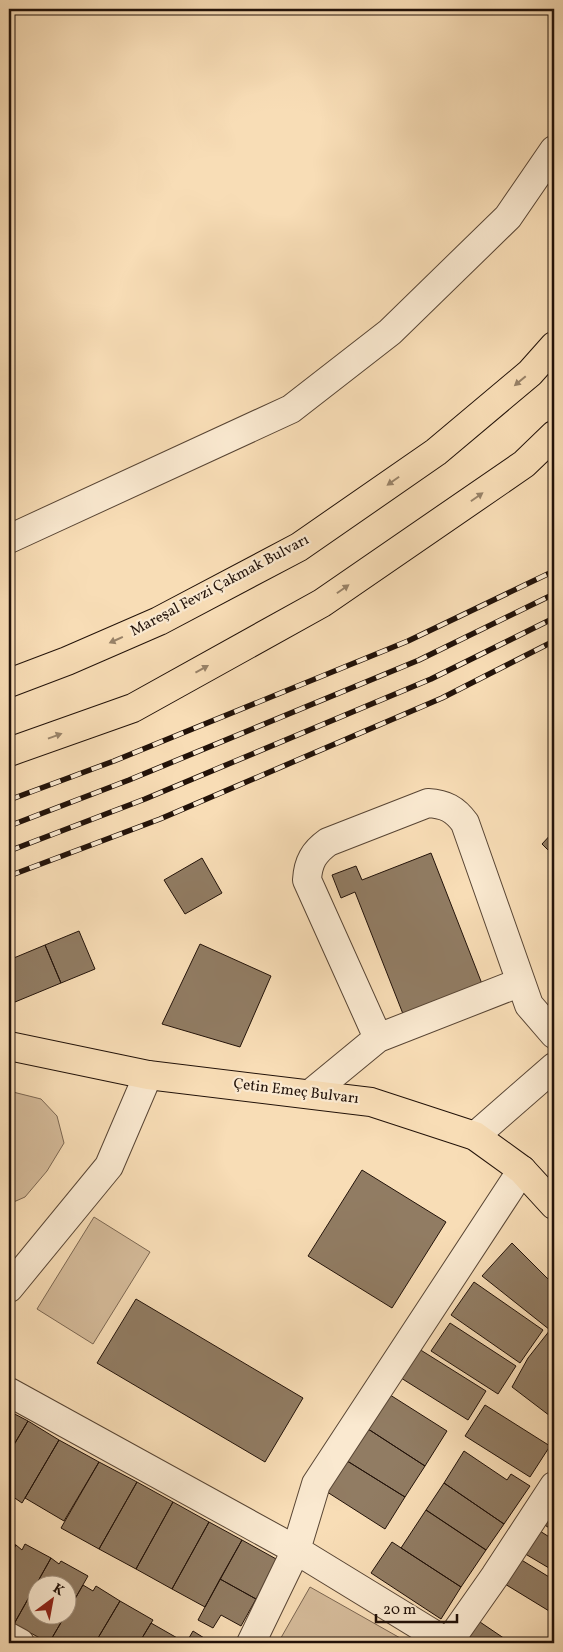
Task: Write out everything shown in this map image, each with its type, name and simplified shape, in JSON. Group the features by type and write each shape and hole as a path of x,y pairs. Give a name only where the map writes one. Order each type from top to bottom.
{"main road":[{"name":"Mareşal Fevzi Çakmak Bulvarı","path":"9,683 68,661 159,621 299,547 436,452 530,373 554,346"},
{"path":"9,752 133,708 322,603 524,464 554,435"},
{"name":"Çetin Emeç Bulvarı","path":"9,1046 148,1074 371,1102 475,1136 522,1170 554,1205"}],"street":[{"path":"9,539 291,409 390,332 508,217 554,150"},
{"path":"378,1038 307,880 307,869 319,849 328,842 428,803 438,803 449,807 465,823 529,1005 554,1034"},
{"path":"310,1094 378,1038 521,982"},
{"path":"475,1136 554,1067"},
{"path":"9,1288 109,1166 148,1074"},
{"path":"251,1643 296,1550 316,1484 522,1170"},
{"path":"9,1392 296,1550 448,1643 554,1486"},
{"path":"9,1637 20,1643"}],"shaded area":[{"path":"9,1091 41,1099 57,1116 64,1143 47,1171 25,1197 9,1204"},
{"path":"94,1217 150,1252 93,1344 37,1309"},
{"path":"310,1587 409,1643 278,1643"}],"building":[{"path":"554,831 554,856 542,844"},
{"path":"431,853 484,989 405,1019 355,892 341,898 332,875 356,866 362,880"},
{"path":"202,858 222,893 185,914 164,880"},
{"path":"79,931 95,969 61,983 45,945"},
{"path":"200,944 271,976 240,1047 162,1024"},
{"path":"45,945 61,983 15,1002 9,988 9,960"},
{"path":"362,1170 446,1222 392,1308 308,1256"},
{"path":"512,1243 554,1285 554,1419 512,1387 528,1358 550,1330 482,1276"},
{"path":"474,1282 543,1330 520,1363 451,1315"},
{"path":"136,1299 303,1398 265,1462 97,1363"},
{"path":"450,1323 516,1366 498,1394 431,1351"},
{"path":"419,1349 486,1391 468,1420 401,1378"},
{"path":"387,1393 447,1431 425,1466 365,1427"},
{"path":"485,1405 550,1446 530,1477 465,1436"},
{"path":"9,1411 28,1421 9,1453"},
{"path":"28,1421 59,1440 22,1503 9,1494 9,1453"},
{"path":"365,1427 425,1466 405,1497 344,1459"},
{"path":"59,1440 99,1462 64,1521 25,1498"},
{"path":"464,1451 507,1480 511,1474 530,1486 504,1524 444,1483"},
{"path":"344,1459 405,1497 385,1529 324,1490"},
{"path":"99,1462 137,1482 99,1549 61,1528"},
{"path":"137,1482 173,1502 136,1569 99,1549"},
{"path":"444,1483 504,1524 486,1550 426,1510"},
{"path":"554,1498 554,1531 540,1522"},
{"path":"173,1502 209,1522 172,1589 136,1569"},
{"path":"426,1510 486,1550 461,1587 401,1548"},
{"path":"209,1522 242,1540 205,1607 172,1589"},
{"path":"532,1526 554,1540 554,1571 517,1549"},
{"path":"242,1540 278,1560 256,1599 220,1579"},
{"path":"9,1541 16,1545 9,1557"},
{"path":"392,1542 461,1587 441,1619 371,1573"},
{"path":"25,1544 51,1558 42,1574 28,1574 28,1599 14,1624 9,1621 9,1557 16,1545 22,1550"},
{"path":"515,1556 554,1580 554,1614 500,1581"},
{"path":"51,1558 59,1564 61,1561 88,1576 78,1594 78,1574 42,1574"},
{"path":"220,1579 256,1599 241,1626 221,1615 213,1628 198,1620"},
{"path":"83,1585 93,1591 96,1586 120,1601 95,1643 49,1643 60,1624 78,1624 78,1594"},
{"path":"28,1599 28,1624 60,1624 49,1643 14,1624"},
{"path":"120,1601 153,1620 139,1643 95,1643"},
{"path":"477,1620 511,1643 460,1643"},
{"path":"151,1623 186,1643 139,1643"},
{"path":"193,1631 212,1643 186,1643"}],"railway":[{"path":"9,800 114,761 408,641 554,571"},
{"path":"9,826 129,780 419,660 554,594"},
{"path":"9,851 145,799 431,679 554,618"},
{"path":"9,876 160,819 442,698 554,641"}]}
